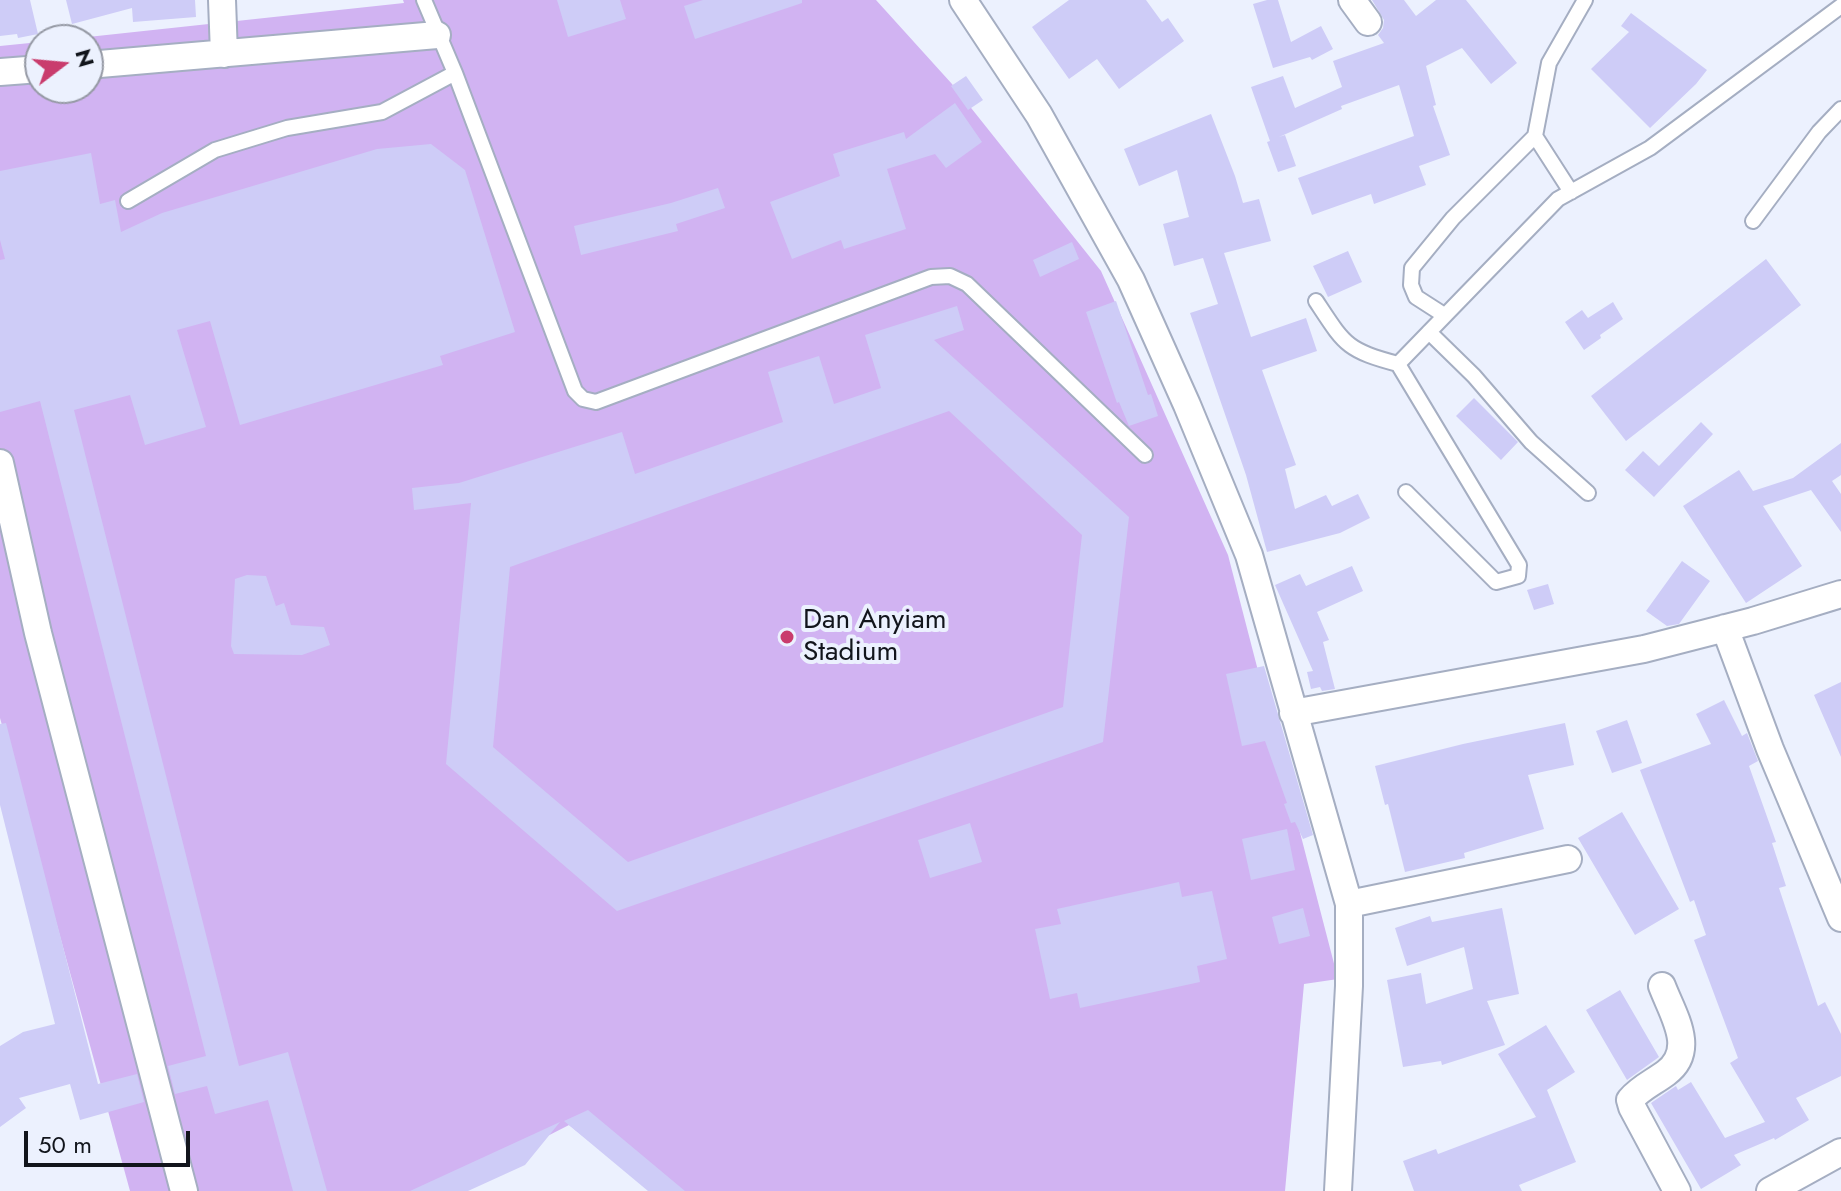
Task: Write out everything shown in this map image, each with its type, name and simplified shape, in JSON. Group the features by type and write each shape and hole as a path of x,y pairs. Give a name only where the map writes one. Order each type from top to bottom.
{"street":[{"path":"222,0 224,54"},
{"path":"963,0 1039,115 1131,280 1249,555 1349,904 1349,986 1338,1191"},
{"path":"1352,0 1368,22"},
{"path":"104,64 437,35"},
{"path":"0,72 24,70"},
{"path":"0,463 38,633 184,1191"},
{"path":"1293,713 1644,649 1841,594"},
{"path":"1725,628 1770,749 1841,918"},
{"path":"1349,904 1568,859"},
{"path":"1662,986 1682,1041 1683,1053 1670,1070 1630,1100 1677,1191"},
{"path":"1770,1191 1841,1152"}],"lane":[{"path":"424,0 455,73 575,391 583,399 596,402 931,277 950,276 967,284 1145,455"},
{"path":"1444,315 1416,297 1411,285 1412,268 1453,218 1535,136 1549,63 1585,0"},
{"path":"1398,364 1558,199 1650,148 1841,6"},
{"path":"128,201 215,150 287,128 382,112 455,73"},
{"path":"1753,221 1819,132 1841,109"},
{"path":"1535,136 1571,192"},
{"path":"1316,301 1346,344 1364,355 1398,364 1519,565 1518,576 1496,582 1406,492"},
{"path":"1429,332 1474,376 1531,442 1588,493"}],"shaded area":[{"path":"403,0 876,0 952,84 1101,271 1228,555 1338,979 1304,984 1285,1191 651,1191 569,1125 440,1191 130,1191 0,718 0,46 24,44 24,104 104,104 104,35 404,3"}],"building":[{"path":"0,0 30,0 36,24 24,24 24,37 18,38 17,34 0,36"},
{"path":"66,0 195,0 196,17 133,22 132,8 72,24"},
{"path":"557,0 620,0 626,19 568,37"},
{"path":"703,0 802,0 802,3 695,39 684,6"},
{"path":"1069,0 1146,0 1162,22 1168,18 1184,41 1119,89 1097,59 1069,79 1032,27"},
{"path":"1278,0 1291,42 1321,26 1333,49 1312,60 1310,57 1273,68 1253,4"},
{"path":"1372,0 1404,0 1416,16 1436,0 1466,0 1517,63 1491,84 1462,48 1426,66 1436,105 1433,106 1450,155 1419,166 1426,185 1374,204 1371,194 1312,215 1298,178 1414,136 1399,85 1341,106 1342,109 1279,137 1285,135 1296,166 1278,172 1251,87 1283,76 1295,108 1342,87 1333,61 1384,43 1378,35 1384,20"},
{"path":"1631,13 1707,70 1650,128 1591,69 1629,32 1621,26"},
{"path":"966,76 983,100 968,110 951,86"},
{"path":"955,103 982,142 946,168 935,154 887,169 906,229 844,249 841,240 792,259 770,202 840,176 833,154 904,132 906,139"},
{"path":"1211,114 1243,203 1259,199 1271,241 1224,253 1251,337 1306,318 1317,351 1262,370 1296,465 1285,469 1295,509 1326,495 1332,506 1358,494 1370,518 1340,533 1267,552 1246,475 1190,313 1218,304 1203,258 1174,266 1163,224 1189,217 1177,170 1139,186 1124,149"},
{"path":"431,144 465,170 515,332 440,356 443,365 240,425 210,321 177,330 206,427 145,445 130,395 74,410 239,1066 288,1052 327,1191 293,1191 268,1100 215,1114 207,1086 175,1094 168,1066 206,1056 40,401 0,412 0,260 5,259 0,240 0,171 91,153 100,204 115,200 121,232 162,213 377,149"},
{"path":"718,188 725,208 676,224 678,231 581,255 574,226 671,203"},
{"path":"1072,242 1079,259 1040,277 1033,260"},
{"path":"1348,251 1362,282 1328,297 1313,266"},
{"path":"1766,259 1801,305 1626,441 1591,396"},
{"path":"1116,301 1158,416 1129,426 1117,403 1086,312"},
{"path":"1613,302 1623,319 1584,350 1565,322 1582,310 1588,318"},
{"path":"957,306 964,330 934,340 1129,517 1103,742 617,911 446,764 471,503 414,510 412,488 459,483 622,432 635,474 783,422 768,372 819,356 834,404 881,388 865,335","holes":["949,411 1082,535 1063,707 628,862 493,747 510,567"]},
{"path":"1474,398 1518,442 1501,460 1456,416"},
{"path":"1701,422 1713,434 1654,497 1625,470 1643,451 1659,466"},
{"path":"1841,443 1841,475 1832,481 1841,494 1841,532 1811,490 1763,506 1802,566 1746,603 1683,506 1739,470 1753,491 1793,478"},
{"path":"1682,561 1710,581 1679,624 1667,626 1646,611"},
{"path":"1352,566 1363,591 1317,612 1329,640 1323,642 1335,689 1311,689 1307,672 1313,671 1275,585 1300,574 1306,586"},
{"path":"247,575 266,576 276,606 284,603 291,625 324,627 330,645 302,655 234,654 231,646 235,579"},
{"path":"1548,584 1554,604 1534,610 1527,590"},
{"path":"1264,666 1313,835 1303,839 1295,822 1291,823 1265,741 1242,746 1226,674"},
{"path":"1841,682 1841,757 1814,695"},
{"path":"1724,700 1742,736 1747,733 1758,761 1749,766 1776,842 1772,843 1786,886 1779,888 1818,1006 1825,1002 1841,1034 1841,1076 1796,1098 1809,1120 1775,1140 1734,1155 1741,1165 1701,1189 1651,1103 1676,1086 1678,1090 1691,1082 1725,1138 1765,1122 1730,1063 1738,1058 1694,940 1706,935 1694,900 1690,902 1640,770 1711,744 1696,714"},
{"path":"1627,720 1642,763 1612,773 1596,731"},
{"path":"6,723 98,1084 137,1074 144,1102 80,1120 70,1084 19,1098 26,1108 0,1127 0,1046 23,1032 55,1024 0,805 0,724"},
{"path":"1565,723 1574,765 1528,775 1544,829 1464,853 1465,858 1405,872 1375,766"},
{"path":"1622,812 1679,909 1635,935 1578,838"},
{"path":"970,823 982,862 930,878 918,840"},
{"path":"1287,829 1295,870 1251,880 1242,839"},
{"path":"1179,882 1182,897 1212,891 1227,959 1197,966 1200,982 1080,1008 1077,993 1050,999 1035,929 1061,924 1057,909"},
{"path":"1303,908 1310,936 1279,944 1272,917"},
{"path":"1502,908 1519,994 1487,1001 1505,1045 1442,1065 1441,1061 1403,1067 1387,980 1421,973 1426,1004 1473,989 1464,947 1407,966 1395,928 1430,916 1432,922"},
{"path":"1620,990 1659,1057 1627,1080 1586,1010"},
{"path":"1546,1025 1575,1072 1547,1090 1576,1162 1519,1185 1522,1191 1414,1191 1403,1161 1436,1149 1438,1154 1536,1117 1498,1054"},
{"path":"588,1110 685,1191 648,1191 564,1121"},
{"path":"560,1122 525,1165 468,1191 410,1191"}],"place":[{"name":"Dan Anyiam Stadium","path":"787,637"}]}
